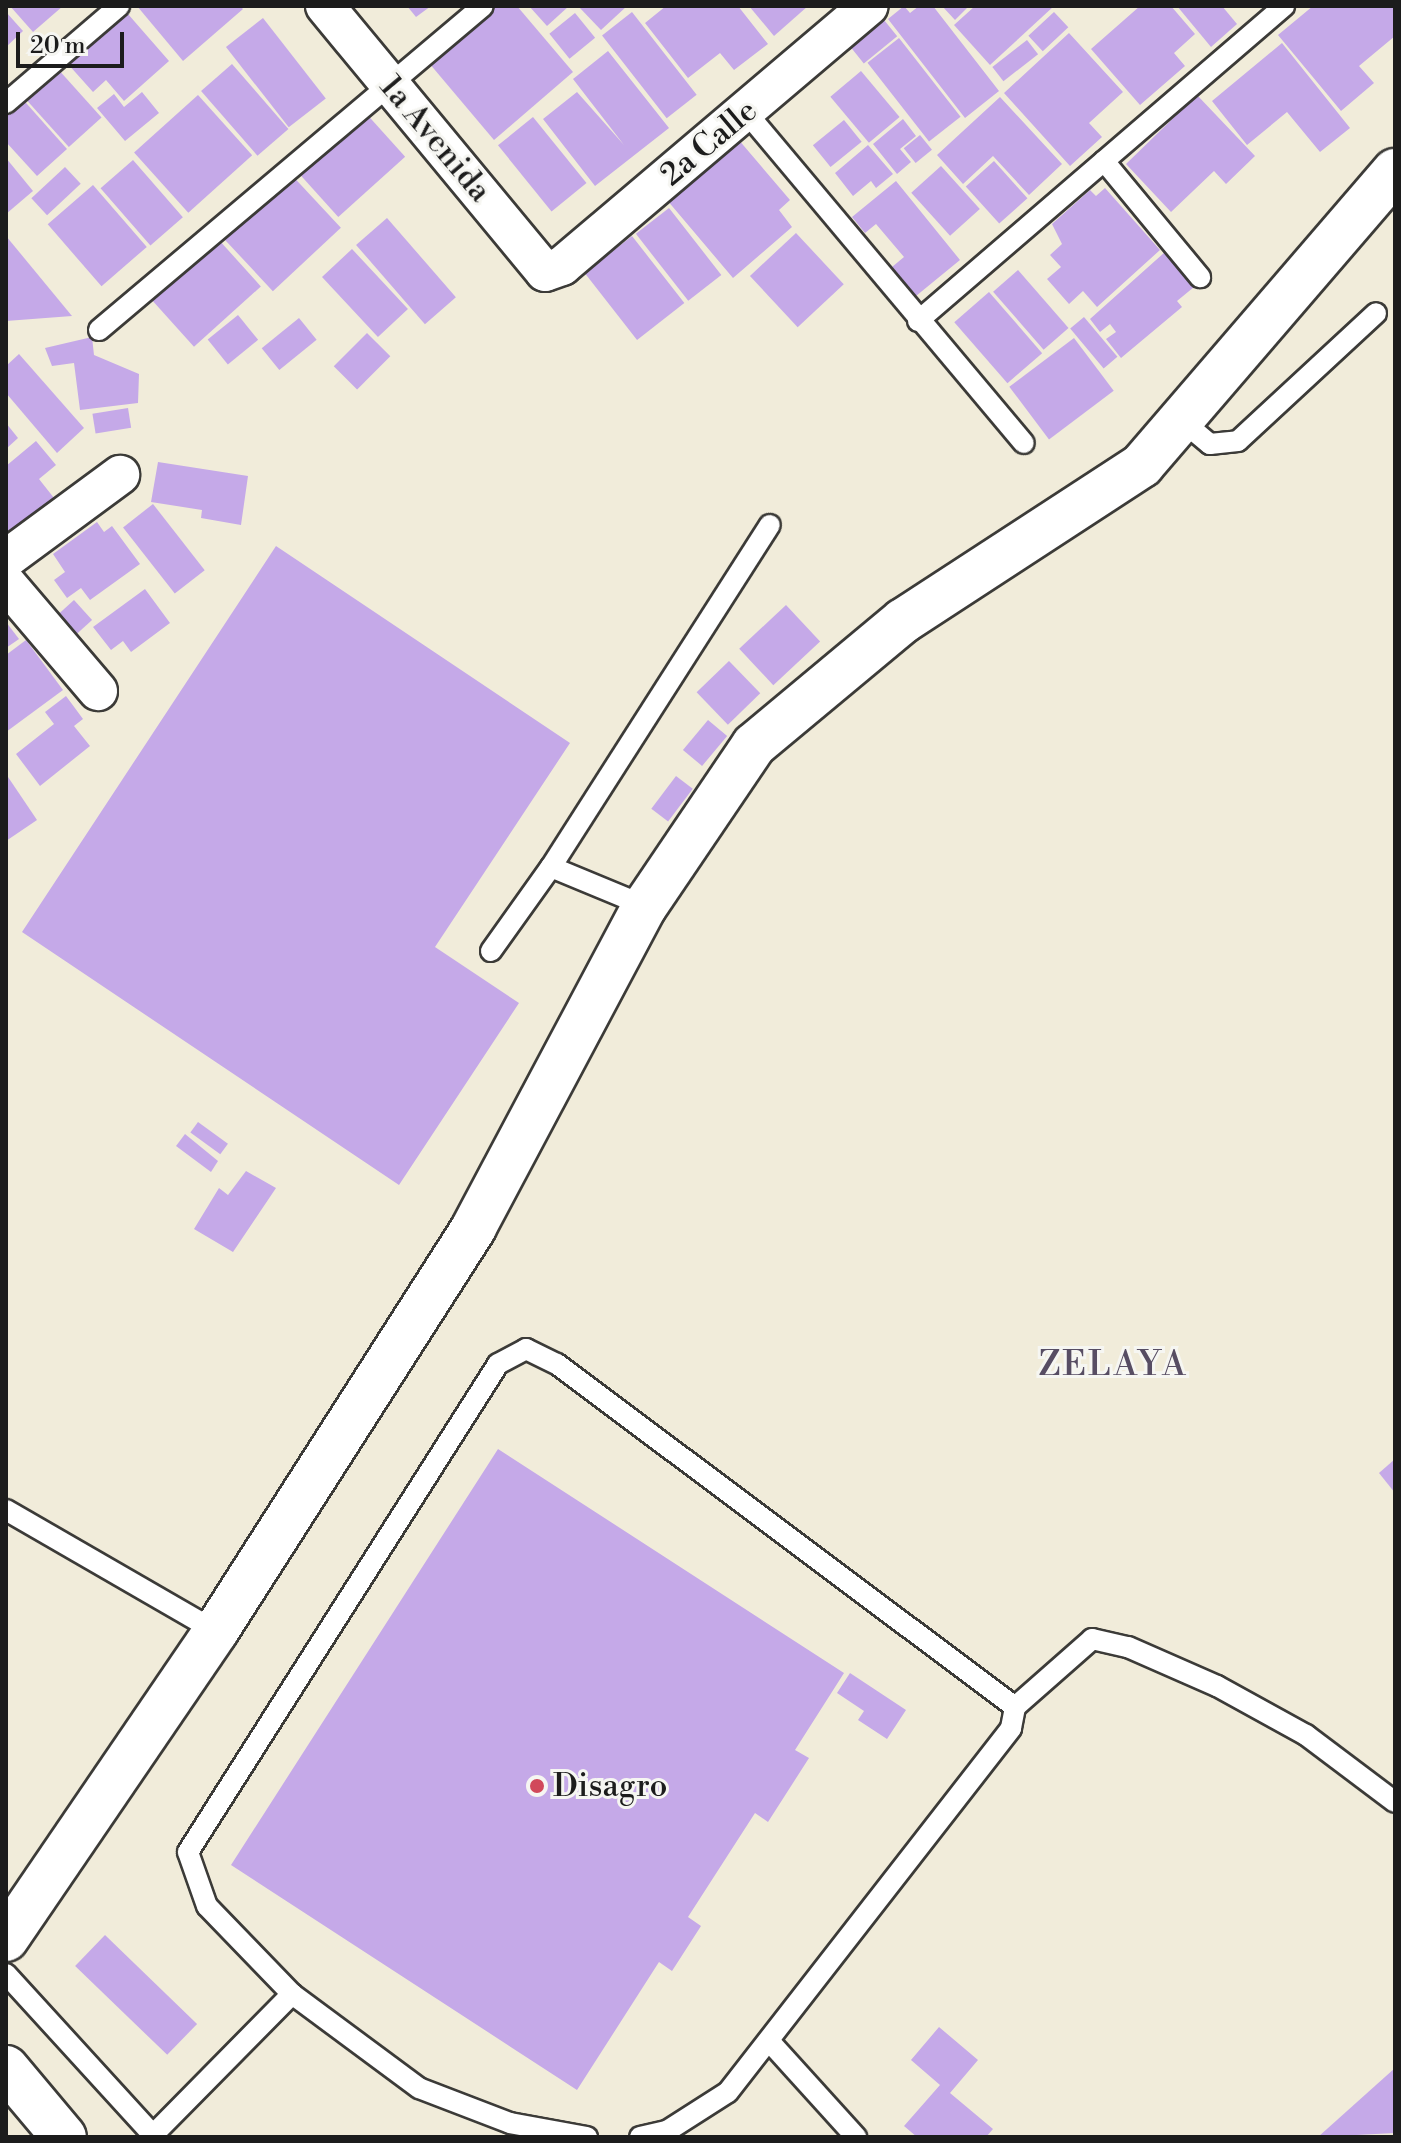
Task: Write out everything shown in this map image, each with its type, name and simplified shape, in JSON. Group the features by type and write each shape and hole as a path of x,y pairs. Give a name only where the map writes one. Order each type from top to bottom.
{"main road":[{"path":"6,1939 216,1631 474,1227 645,906 754,745 903,621 1142,465 1395,171"},
{"path":"6,2068 64,2137"}],"street":[{"name":"1a Avenida","path":"325,6 545,272"},
{"name":"2a Calle","path":"545,272 562,266 869,6"},
{"path":"6,559 120,475"},
{"path":"6,583 98,691"}],"lane":[{"path":"6,103 119,6"},
{"path":"99,330 483,6"},
{"path":"918,321 1284,6"},
{"path":"746,112 918,321 1024,443"},
{"path":"1104,161 1200,277"},
{"path":"1180,419 1210,444 1238,441 1376,313"},
{"path":"491,951 551,867 770,525"},
{"path":"551,867 645,906"},
{"path":"587,2137 510,2123 419,2088 292,1994 207,1906 188,1852 498,1364 526,1349 557,1364 1015,1707"},
{"path":"6,1510 216,1631"},
{"path":"640,2137 667,2131 728,2092 1011,1728 1015,1707 1092,1639 1128,1647 1217,1686 1306,1735 1395,1802"},
{"path":"6,1974 153,2136 292,1994"},
{"path":"769,2041 856,2137"}],"building":[{"path":"10,6 63,6 33,32"},
{"path":"121,6 169,61 124,101 106,80 93,92 59,54"},
{"path":"137,6 240,6 243,9 183,61"},
{"path":"407,6 431,6 416,17"},
{"path":"496,6 517,6 573,72 494,140 429,63"},
{"path":"529,6 569,6 547,26"},
{"path":"578,6 627,6 601,30"},
{"path":"666,6 738,6 768,44 734,70 720,53 688,78 645,23"},
{"path":"749,6 808,6 774,36"},
{"path":"904,6 910,13 919,6 933,6 999,91 965,118 888,19"},
{"path":"942,6 969,6 955,20"},
{"path":"975,6 1054,6 990,65 954,25"},
{"path":"1140,6 1171,6 1195,34 1174,53 1185,66 1140,105 1091,49"},
{"path":"1177,6 1222,6 1237,24 1211,47"},
{"path":"1313,6 1395,6 1395,36 1359,66 1374,83 1341,111 1278,35"},
{"path":"6,12 23,31 6,47"},
{"path":"632,12 697,95 667,118 602,35"},
{"path":"1054,12 1068,27 1043,51 1028,36"},
{"path":"575,13 595,38 569,59 549,34"},
{"path":"263,18 326,98 289,127 226,47"},
{"path":"884,20 897,36 864,63 851,47"},
{"path":"1069,33 1123,92 1089,123 1102,137 1070,166 1004,93"},
{"path":"899,38 961,117 929,141 867,63"},
{"path":"1027,40 1038,54 1003,81 992,67"},
{"path":"1282,43 1350,128 1320,152 1287,112 1247,145 1212,101"},
{"path":"608,51 669,128 595,186 543,119 577,92 624,145 573,79"},
{"path":"48,58 102,117 69,147 15,87"},
{"path":"232,64 288,129 257,156 201,91"},
{"path":"861,71 900,117 869,143 830,97"},
{"path":"142,92 159,113 125,141 97,108 114,94 124,107"},
{"path":"19,95 67,149 37,176 6,142 6,106"},
{"path":"198,95 252,155 188,213 134,153"},
{"path":"1197,95 1255,156 1226,184 1214,171 1171,212 1126,164"},
{"path":"1000,97 1062,164 1029,195 993,156 963,184 937,155"},
{"path":"363,110 405,157 338,217 296,170"},
{"path":"533,117 586,183 552,211 498,145"},
{"path":"903,119 916,136 900,149 911,162 897,174 873,144"},
{"path":"844,120 862,142 831,167 813,145"},
{"path":"920,135 932,150 916,163 904,148"},
{"path":"738,139 790,200 779,210 792,227 733,278 667,200"},
{"path":"868,145 893,174 876,188 871,181 853,196 835,173"},
{"path":"6,158 33,191 6,214"},
{"path":"133,160 183,217 150,246 101,188"},
{"path":"994,161 1027,198 999,224 966,186"},
{"path":"941,166 980,209 950,236 911,193"},
{"path":"65,167 81,184 47,215 31,198"},
{"path":"287,170 341,228 273,291 219,233"},
{"path":"896,181 960,260 916,296 892,267 904,257 876,224 865,233 852,217"},
{"path":"93,185 147,247 102,286 48,224"},
{"path":"1105,188 1160,250 1097,307 1083,291 1069,304 1047,279 1061,267 1050,255 1062,244 1052,224 1090,190 1096,196"},
{"path":"669,208 721,275 688,301 636,234"},
{"path":"387,218 456,297 425,324 356,245"},
{"path":"210,230 261,286 194,347 143,290"},
{"path":"796,233 844,284 798,327 750,276"},
{"path":"6,236 72,316 6,321"},
{"path":"632,236 684,303 637,340 585,273"},
{"path":"352,249 408,309 378,337 322,277"},
{"path":"1165,252 1194,287 1177,301 1182,307 1121,358 1106,339 1116,332 1110,324 1100,332 1090,319"},
{"path":"1018,270 1069,328 1044,350 993,292"},
{"path":"989,292 1042,353 1007,383 954,322"},
{"path":"238,315 258,340 228,364 208,340"},
{"path":"1084,317 1117,357 1104,368 1070,329"},
{"path":"299,318 317,340 279,370 262,348"},
{"path":"367,333 390,356 357,390 334,366"},
{"path":"92,337 94,355 139,374 138,403 80,410 74,363 52,366 45,348"},
{"path":"1074,338 1114,391 1049,439 1009,387"},
{"path":"19,354 84,428 57,453 6,393 6,366"},
{"path":"128,408 131,428 96,433 92,414"},
{"path":"6,423 18,438 6,449"},
{"path":"36,441 56,465 39,479 54,498 6,538 6,466"},
{"path":"158,462 248,476 241,525 201,518 202,510 151,502"},
{"path":"153,504 205,570 175,594 123,527"},
{"path":"97,522 104,532 112,526 140,564 90,600 81,588 67,598 54,580 65,572 53,554"},
{"path":"276,546 570,743 435,947 519,1003 399,1185 22,932"},
{"path":"145,589 170,623 131,652 123,641 111,650 93,627"},
{"path":"74,600 92,620 77,633 59,613"},
{"path":"786,605 820,642 773,685 739,649"},
{"path":"6,622 19,639 6,648"},
{"path":"26,640 63,690 6,732 6,655"},
{"path":"729,661 760,693 728,725 697,692"},
{"path":"66,696 83,719 74,726 90,746 40,786 16,754 54,724 45,712"},
{"path":"708,720 727,736 702,766 683,750"},
{"path":"6,774 37,820 6,841"},
{"path":"676,776 693,789 668,821 651,809"},
{"path":"198,1122 228,1144 220,1154 190,1133"},
{"path":"185,1134 218,1161 211,1172 176,1146"},
{"path":"246,1171 276,1188 233,1252 194,1229 219,1188 228,1195"},
{"name":"Disagro","path":"498,1449 844,1673 795,1750 809,1758 768,1822 755,1813 688,1917 701,1926 672,1971 659,1962 577,2090 231,1865"},
{"path":"1395,1459 1395,1493 1379,1473"},
{"path":"850,1673 906,1710 887,1739 858,1720 864,1711 837,1693"},
{"path":"105,1935 197,2024 167,2055 75,1966"},
{"path":"939,2027 978,2060 950,2093 993,2129 986,2137 917,2137 904,2126 940,2085 911,2060"},
{"path":"1395,2068 1395,2133 1318,2137"}],"place":[{"name":"Disagro","path":"537,1786"}],"district":[{"name":"ZELAYA","path":"1113,1366"}]}
